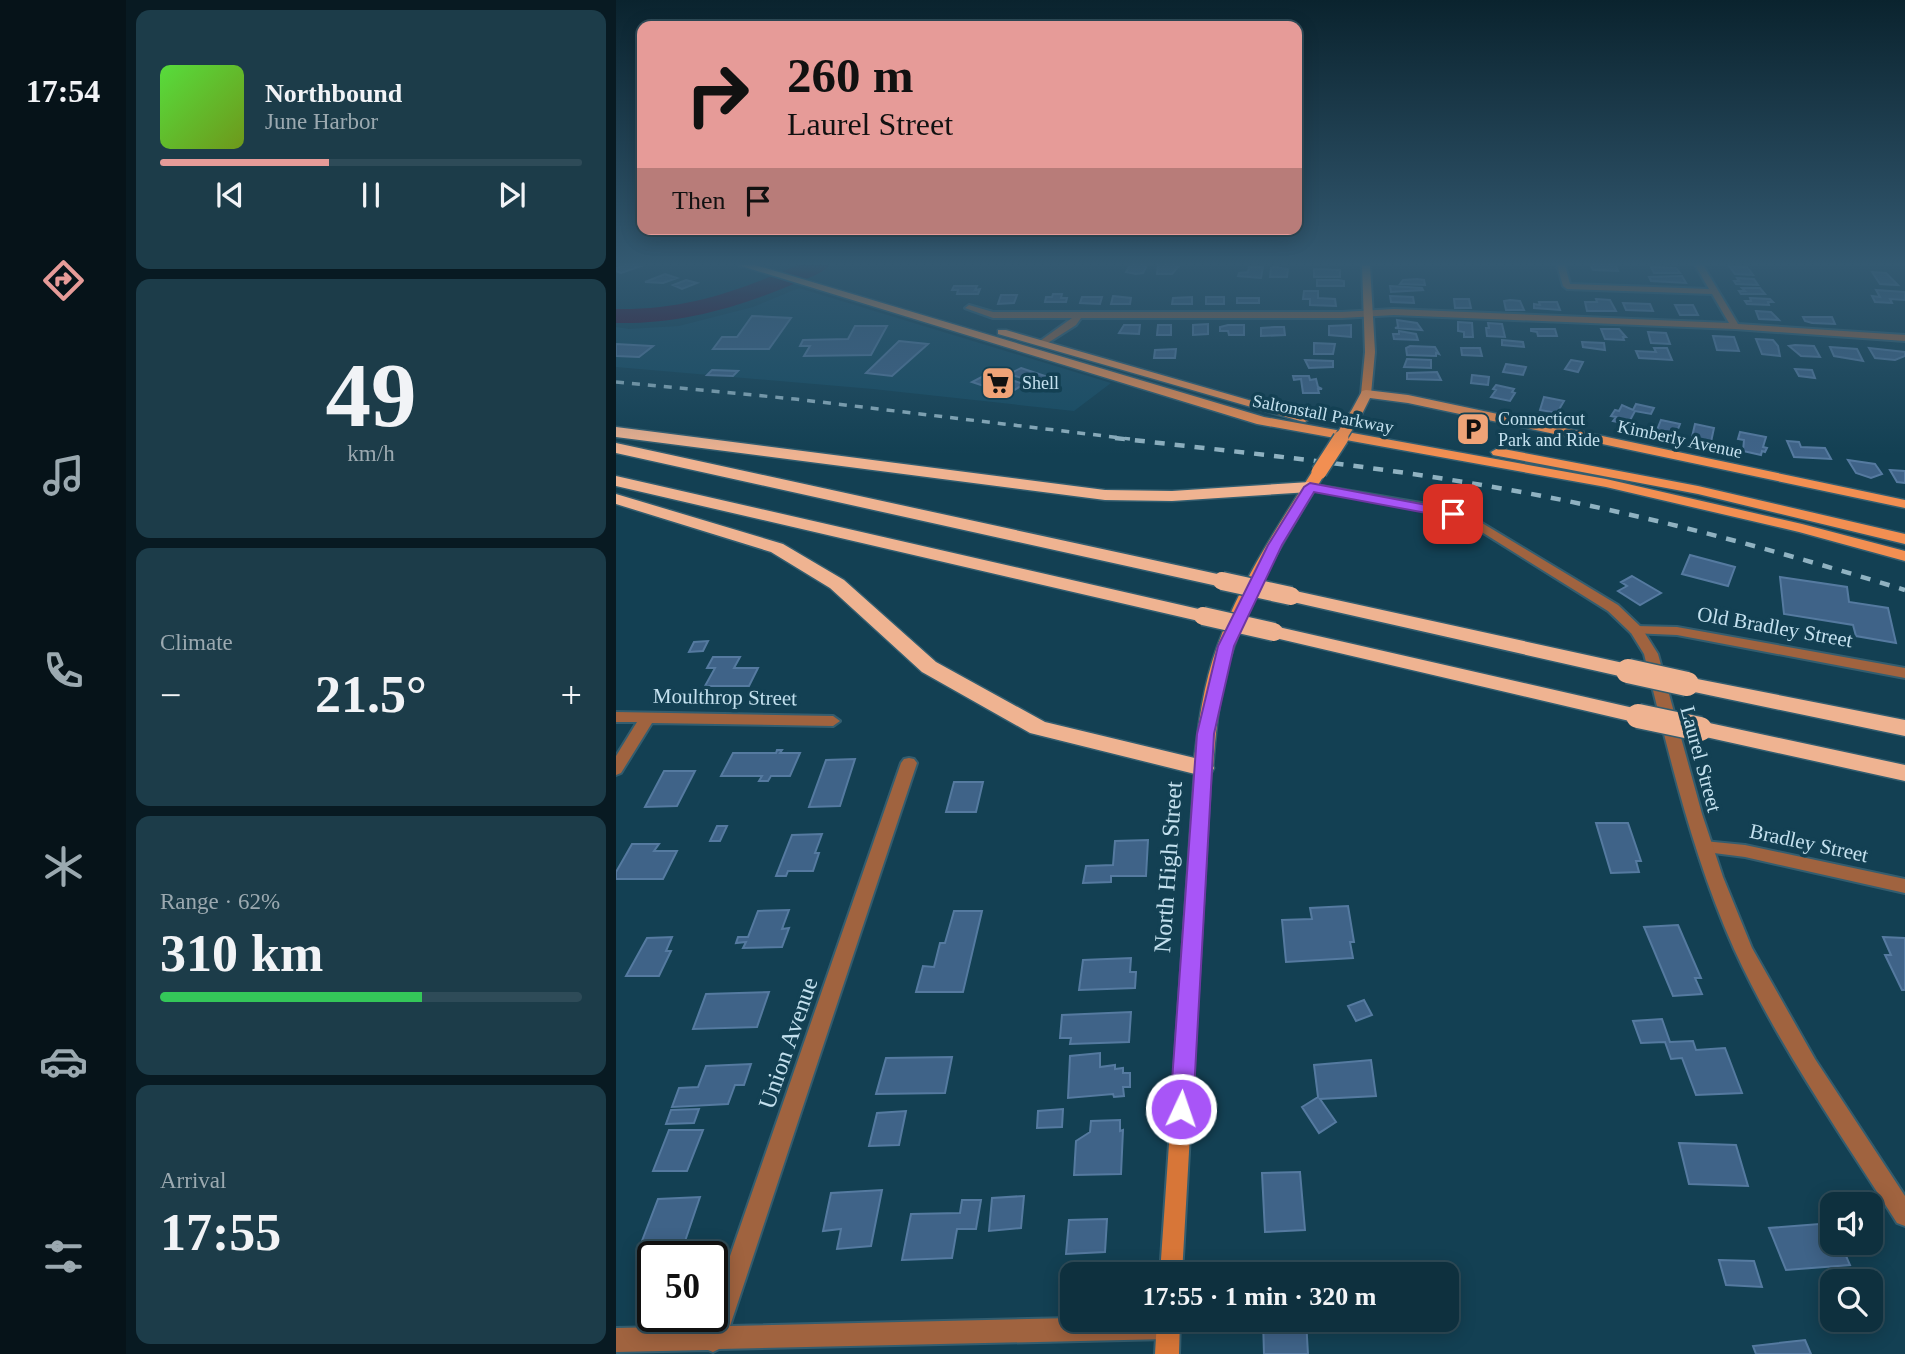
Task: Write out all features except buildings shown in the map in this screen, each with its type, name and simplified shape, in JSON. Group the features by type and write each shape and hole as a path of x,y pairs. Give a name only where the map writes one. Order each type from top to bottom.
{"highway":[{"path":"616,432 1105,495 1172,496 1315,480"},
{"path":"616,448 1688,684 1905,727"},
{"path":"616,481 1638,716 1905,773"},
{"path":"616,499 777,548 837,584 929,667 1038,727 1203,768"}],"main road":[{"name":"Saltonstall Parkway","path":"965,328 1262,421 1606,484 1802,528 1905,556"},
{"name":"Saltonstall Parkway","path":"989,328 1308,419 1618,473 1782,508 1905,540"},
{"path":"1366,394 1370,369 1369,328"},
{"name":"North High Street","path":"1172,1262 1203,768 1213,696 1226,646 1275,545 1356,415 1366,394"},
{"name":"Kimberly Avenue","path":"1366,394 1408,399 1905,504"},
{"path":"1167,1354 1168,1332"}],"street":[{"path":"1043,343 1065,328"},
{"path":"1766,328 1905,338"},
{"name":"Laurel Street","path":"1315,480 1427,507 1473,522 1606,603 1636,629 1651,654 1703,847 1726,909 1768,996 1905,1214"},
{"name":"Old Bradley Street","path":"1636,629 1677,631 1905,673"},
{"name":"Moulthrop Street","path":"616,717 834,721"},
{"path":"616,769 648,717"},
{"name":"Union Avenue","path":"713,1340 909,762"},
{"name":"Bradley Street","path":"1703,847 1745,851 1905,886"},
{"path":"616,1340 713,1340 1060,1327"}],"shaded area":[{"path":"616,328 931,328 1111,383 1074,411 873,389 616,367"}],"railway":[{"path":"616,382 795,399 1130,439"},
{"path":"1115,438 1362,467 1461,481 1560,500 1709,534 1905,590"}],"place":[{"name":"Shell","path":"998,383"},
{"name":"Connecticut Park and Ride","path":"1473,429"}],"route":[{"path":"1181,1109 1206,734 1226,646 1275,545 1310,487 1453,514"}]}
